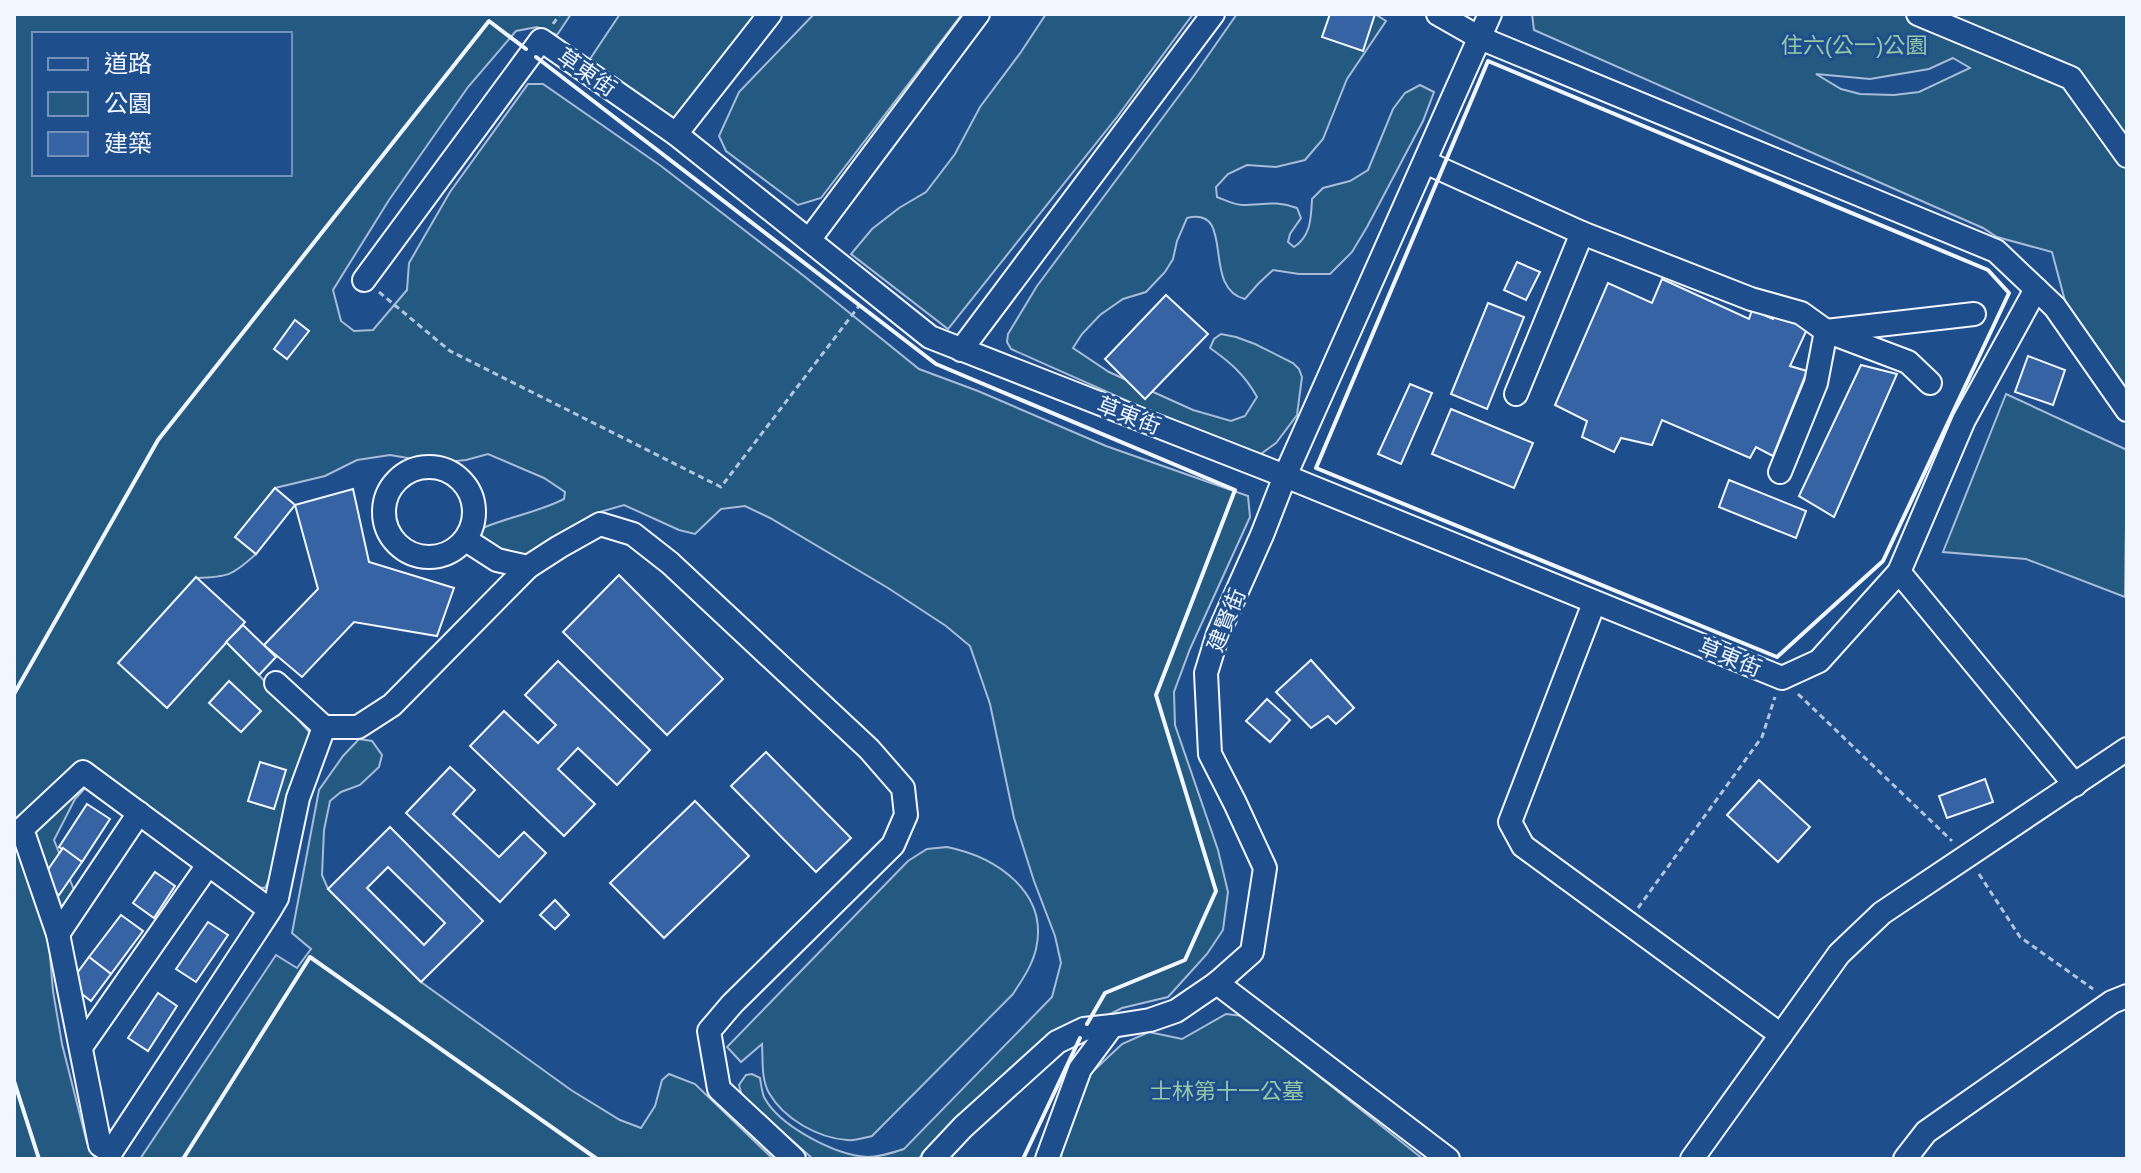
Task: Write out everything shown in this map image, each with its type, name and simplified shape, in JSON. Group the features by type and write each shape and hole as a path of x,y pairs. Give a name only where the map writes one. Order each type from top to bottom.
{"street":[{"path":"676,134 770,14"},
{"path":"809,240 978,14"},
{"path":"961,350 1213,14"},
{"path":"1438,14 1480,38 1996,251 2055,307 2127,410"},
{"name":"建賢街","path":"933,1159 963,1127 1057,1042 1084,1029 1150,1020 1176,1011 1217,983 1252,952 1265,868 1210,754 1206,673 1218,634 1285,476 1490,14"},
{"path":"1918,14 2071,78 2127,156"},
{"name":"草東街","path":"364,280 541,40 676,134 930,337 1285,476 1782,678"},
{"path":"1425,162 1582,233 1751,299 1801,313 1826,331 1908,362 1930,383"},
{"path":"1516,394 1582,233"},
{"path":"1782,678 1819,661 1899,572 1964,420 2036,289"},
{"path":"1826,331 1974,314"},
{"path":"1780,472 1816,383 1826,331"},
{"path":"424,467 442,468 457,476 469,490 475,507 474,524 466,540 452,552 435,558 417,556 401,548 390,535 384,518 385,500 393,484 407,472 424,467"},
{"path":"276,683 324,727 358,727 392,705 528,567 600,524 633,534 670,563 869,749 903,788 906,815 893,845 732,1004 709,1031 719,1089 794,1159"},
{"path":"466,540 497,560 528,567"},
{"path":"1899,572 2075,785"},
{"path":"1594,603 1510,822 1523,846 1781,1035"},
{"path":"270,910 83,772 22,829 58,934 100,1145 111,1152 270,910 277,898 298,798 324,727"},
{"path":"1692,1159 1839,954 1882,913 2127,749"},
{"path":"58,934 139,813"},
{"path":"81,1047 208,865"},
{"path":"1217,983 1448,1159"},
{"path":"1905,1159 1926,1132 2120,999"},
{"path":"1047,1159 1080,1069 1112,1026"}],"path":[{"path":"364,280 450,351 721,487 871,290"},
{"path":"1627,924 1762,737 1782,678 1968,856 2020,937 2120,999"}],"green space":[{"path":"14,14 571,14 557,35 537,27 516,31 468,87 389,200 333,290 341,321 354,331 373,330 407,290 409,263 450,192 528,84 543,84 661,166 919,369 1106,446 1248,496 1250,517 1190,649 1174,692 1175,725 1218,850 1228,892 1223,930 1207,954 1168,997 1122,1008 1031,1054 918,1159 813,1159 742,1096 739,1085 746,1075 760,1078 764,1097 771,1108 809,1137 854,1155 867,1157 886,1154 904,1149 1052,997 1061,963 1055,936 1014,818 990,704 970,646 946,626 888,588 745,506 721,509 695,534 624,505 600,512 527,557 506,555 481,542 478,530 554,504 564,499 565,492 544,478 488,454 437,463 390,455 357,460 325,476 275,488 236,537 256,554 229,574 196,578 226,642 311,734 275,868 265,888 255,887 111,779 98,774 75,799 54,840 74,890 49,944 53,991 62,1044 87,1143 96,1159 14,1159"},
{"path":"620,14 760,14 681,118 671,119 590,59"},
{"path":"814,14 962,14 821,198 798,205 726,151 719,136 739,92"},
{"path":"1046,14 1193,14 1117,117 948,329 851,254 872,229 926,192 955,154 980,107"},
{"path":"1237,14 1375,14 1386,21 1347,79 1323,139 1305,160 1276,167 1247,165 1228,174 1216,187 1217,197 1236,204 1276,204 1297,208 1301,218 1288,242 1294,247 1307,232 1312,199 1323,188 1350,181 1368,170 1393,109 1405,93 1420,85 1434,92 1423,121 1367,227 1352,252 1330,274 1273,270 1245,299 1232,292 1224,280 1211,224 1202,218 1187,218 1173,259 1165,272 1146,292 1123,299 1100,315 1073,348 1109,372 1193,410 1231,421 1245,416 1257,397 1236,370 1210,348 1214,339 1221,334 1236,337 1293,363 1302,377 1297,415 1276,443 1258,456 1011,349 1007,342 1008,334 1037,286"},
{"name":"住六(公一)公園","path":"1532,14 2127,14 2127,407 2069,316 2052,252 1997,237 1983,228 1534,30","holes":["1953,58 1970,68 1919,92 1894,95 1860,94 1841,89 1816,74 1870,79 1929,69"]},
{"path":"2006,394 2127,450 2125,597 2026,559 1943,552"},
{"path":"359,739 372,741 382,755 379,767 360,785 341,792 330,801 324,830 322,875 328,889 421,982 571,1090 620,1120 641,1128 655,1106 662,1080 669,1074 695,1084 773,1159 140,1159 276,955 297,968 311,949 292,933 319,790"},
{"path":"947,847 983,859 1000,869 1015,880 1026,894 1038,929 1036,949 1029,967 1013,994 872,1136 847,1140 803,1126 783,1111 766,1088 762,1044 741,1062 727,1047 908,861 927,849"},
{"name":"士林第十一公墓","path":"1226,1014 1243,1016 1423,1159 1061,1159 1065,1115 1088,1076 1122,1044 1149,1032 1182,1039"}],"building":[{"path":"1330,14 1375,14 1363,51 1322,37"},
{"path":"1517,262 1540,272 1526,300 1504,290"},
{"path":"1662,279 1749,319 1752,310 1773,319 1777,310 1809,325 1790,366 1807,371 1773,456 1756,447 1750,458 1662,420 1652,445 1621,438 1614,452 1582,437 1587,421 1555,405 1608,283 1652,303"},
{"path":"1166,295 1208,334 1145,399 1105,359"},
{"path":"1488,303 1524,317 1487,409 1451,394"},
{"path":"295,320 309,331 287,359 274,349"},
{"path":"2028,356 2065,370 2053,405 2015,392"},
{"path":"1861,365 1897,374 1834,517 1799,496"},
{"path":"1410,384 1432,393 1401,464 1378,454"},
{"path":"1451,409 1533,443 1514,488 1432,454"},
{"path":"1729,480 1806,511 1796,538 1719,507"},
{"path":"275,488 295,505 256,554 235,537"},
{"path":"353,489 369,562 454,588 437,636 354,622 302,677 264,645 318,589 295,505"},
{"path":"619,575 723,679 667,735 563,632"},
{"path":"196,577 245,622 167,708 118,663"},
{"path":"243,625 276,657 259,675 226,642"},
{"path":"1311,660 1354,708 1336,724 1328,716 1311,728 1276,692"},
{"path":"558,661 650,750 617,785 578,748 558,769 595,804 564,836 470,746 504,711 538,743 556,725 525,695"},
{"path":"229,681 261,711 241,732 209,703"},
{"path":"1267,699 1290,720 1270,742 1246,721"},
{"path":"766,752 851,838 816,872 731,786"},
{"path":"260,762 286,770 274,809 248,801"},
{"path":"450,767 475,790 453,814 499,857 524,832 546,853 500,902 406,813"},
{"path":"1985,779 1993,802 1947,818 1939,796"},
{"path":"1759,780 1810,827 1778,862 1727,815"},
{"path":"695,801 749,856 664,938 610,883"},
{"path":"87,804 110,819 82,862 59,847"},
{"path":"390,827 483,921 421,982 328,889","holes":["388,867 445,923 424,945 367,888"]},
{"path":"63,848 82,862 59,895 40,881"},
{"path":"155,872 175,886 154,918 133,903"},
{"path":"555,900 569,915 555,929 540,915"},
{"path":"121,915 143,931 111,974 89,957"},
{"path":"208,922 228,935 196,982 176,969"},
{"path":"89,957 111,974 91,1001 69,984"},
{"path":"158,993 177,1006 148,1051 128,1038"}],"wall":[{"path":"14,694 158,440 489,21 526,49"},
{"path":"536,57 936,364 1235,490 1156,695 1216,891 1185,960 1105,993 1087,1024"},
{"path":"1488,61 1988,270 2009,293 1883,561 1777,657 1316,468 1488,61"},
{"path":"183,1159 310,957 597,1159"},
{"path":"1023,1159 1080,1038"},
{"path":"14,1081 39,1159"}]}
